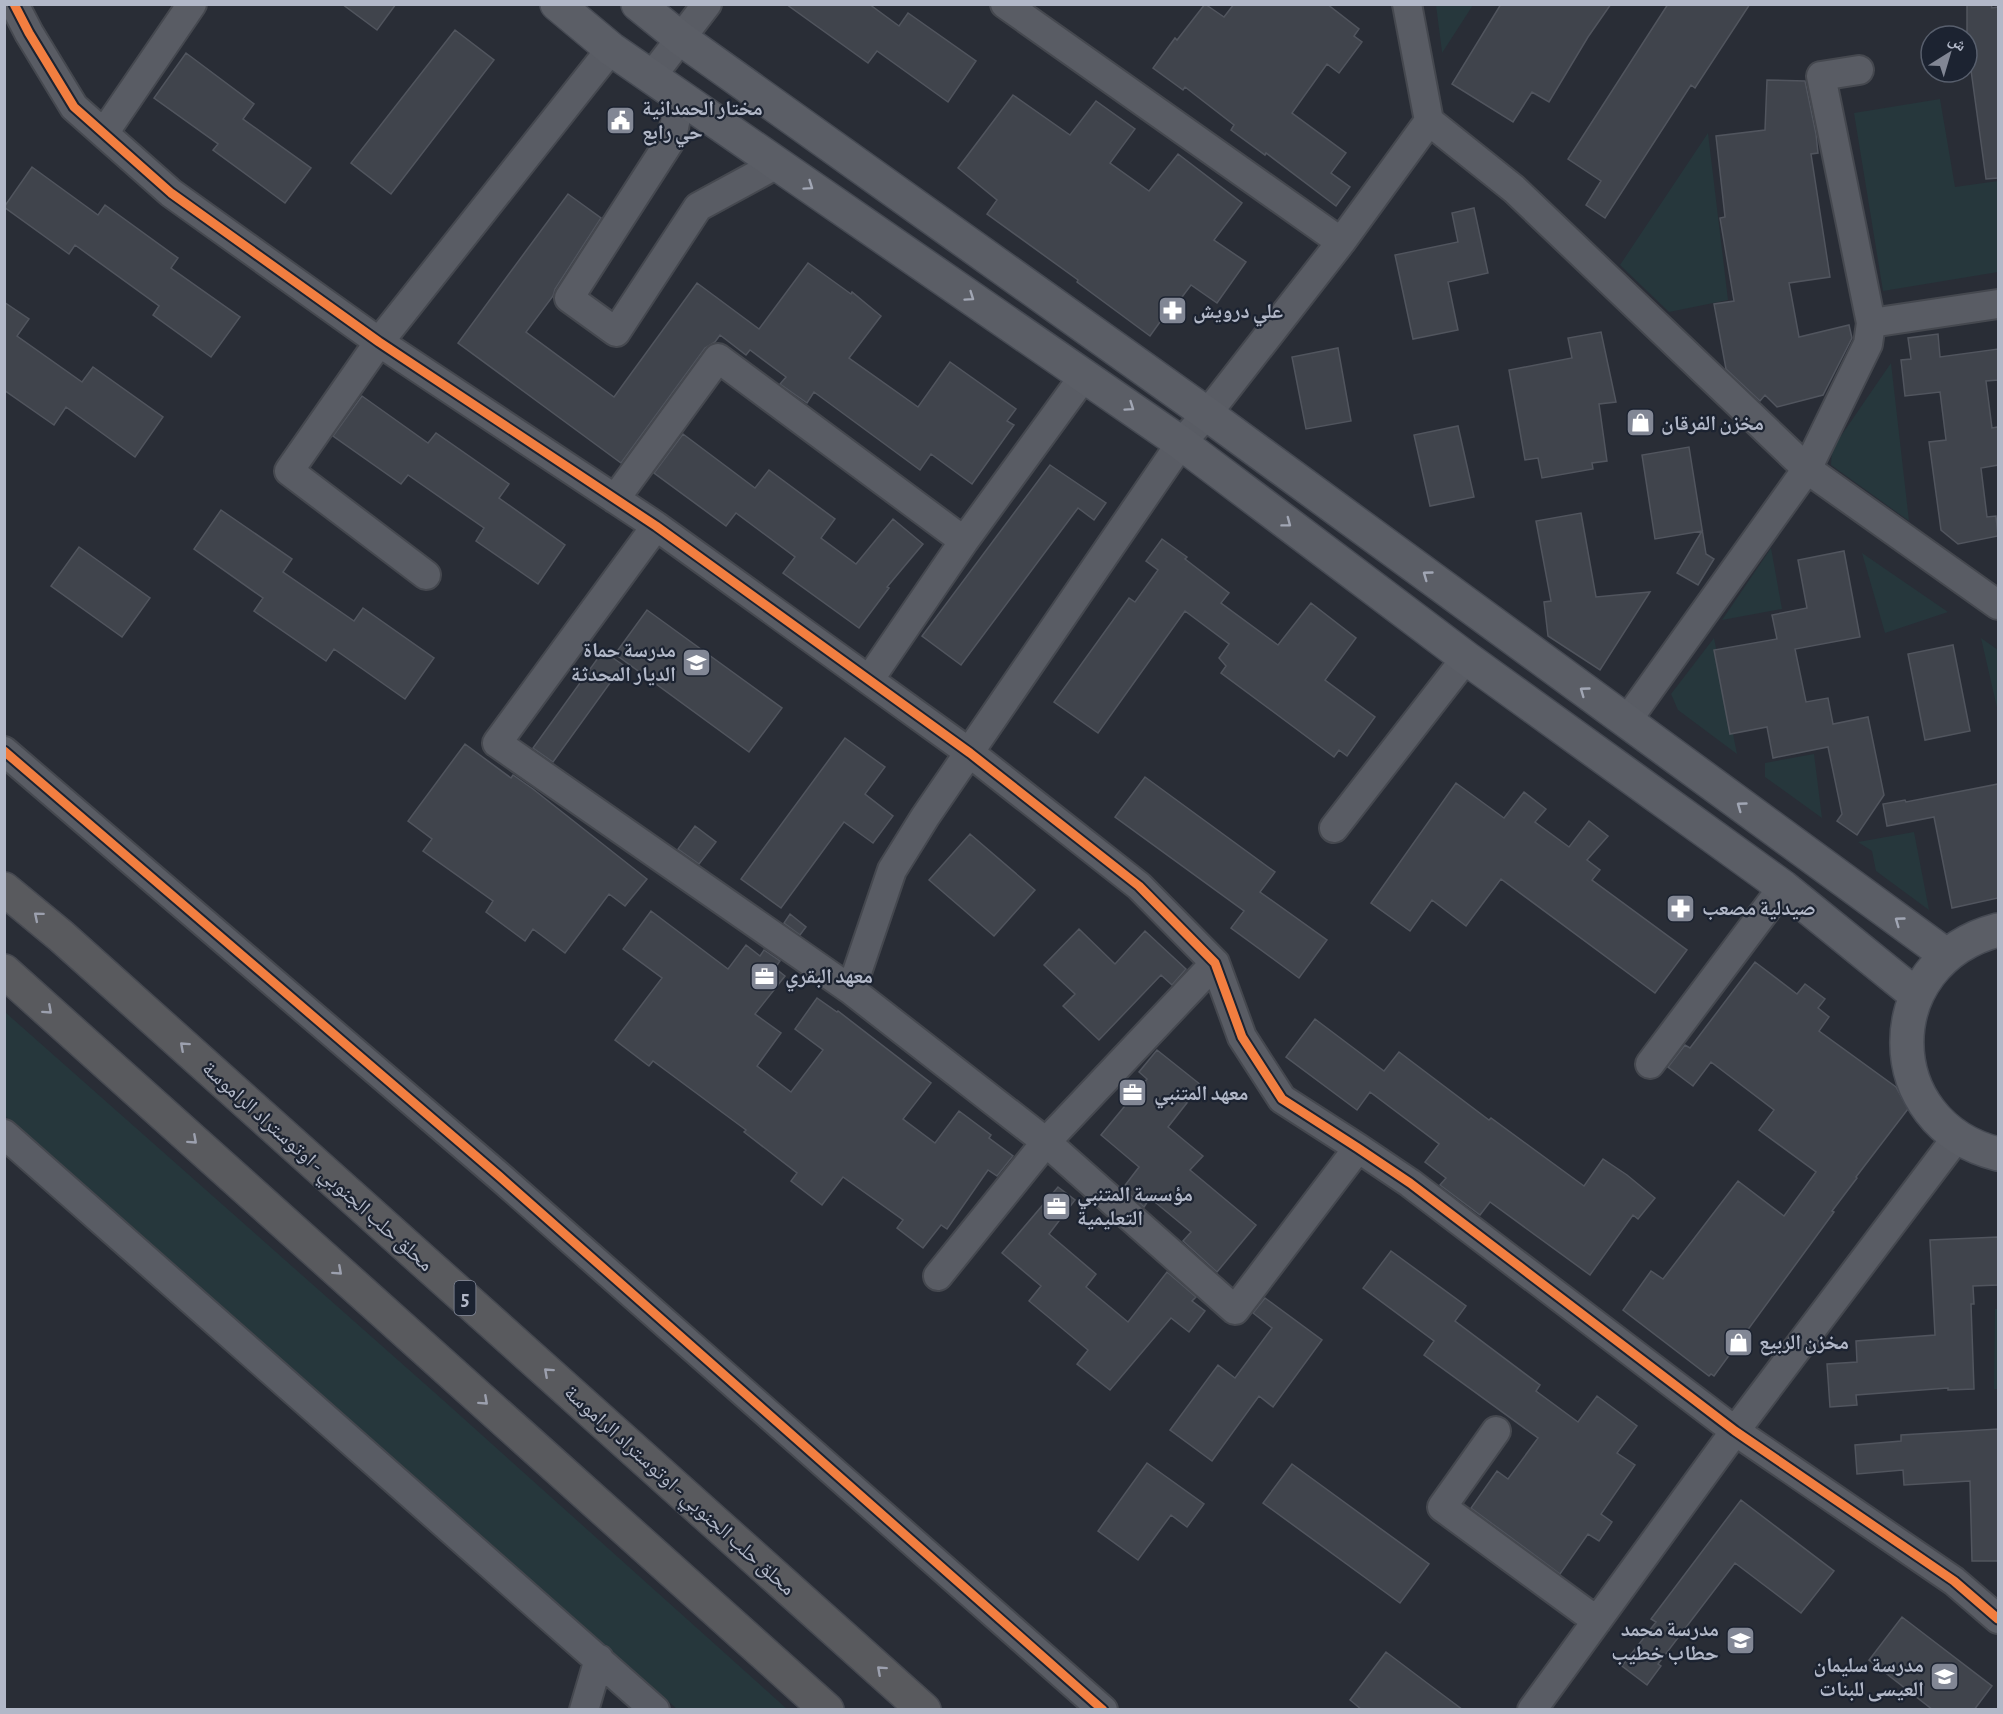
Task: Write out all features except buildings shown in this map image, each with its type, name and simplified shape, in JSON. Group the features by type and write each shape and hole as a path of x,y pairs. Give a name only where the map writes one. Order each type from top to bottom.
{"highway":[{"name":"محلق حلب الجنوبي - اوتوستراد الراموسة","path":"4,889 70,944 924,1710"},
{"path":"4,971 827,1710"}],"main road":[{"path":"557,4 611,49 1181,443 1466,658 1783,887 1916,995"},
{"path":"638,4 680,38 1207,414 1946,955"},
{"path":"1998,930 1970,940 1946,955 1929,973 1916,995 1907,1026 1908,1058 1917,1089 1933,1116 1957,1137 1982,1150 1998,1154"}],"street":[{"path":"14,4 74,107 171,193 379,342 656,525 970,753 1139,886 1215,963 1242,1037 1282,1099 1410,1184 1735,1431 1954,1581 1998,1619"},
{"path":"104,133 192,4"},
{"path":"651,77 707,4"},
{"path":"1005,4 1341,242"},
{"path":"1407,4 1430,121 1514,189 1807,469 1998,605"},
{"path":"426,575 289,471 379,342 611,49"},
{"path":"1626,722 1807,469 1868,344 1871,323 1821,76 1859,70"},
{"path":"680,97 672,138 569,298 616,332 698,207 777,164"},
{"path":"851,990 892,870 925,817 1181,443 1207,414 1341,242 1430,121"},
{"path":"1871,323 1998,304"},
{"path":"615,499 718,358 964,541"},
{"path":"869,680 964,541 1084,376"},
{"path":"656,525 496,743 851,990 1046,1142 1235,1310 1358,1148"},
{"path":"1334,828 1466,658"},
{"path":"4,751 499,1176 1103,1710"},
{"path":"1650,1064 1783,887"},
{"path":"938,1276 1046,1142 1215,963"},
{"path":"4,1134 655,1710"},
{"path":"1532,1710 1735,1431 1957,1137"},
{"path":"1496,1431 1442,1507 1597,1621"},
{"path":"584,1710 599,1659"}],"shaded area":[{"path":"1436,5 1473,5 1442,53 1442,52"},
{"path":"1940,99 1955,187 1998,181 1998,272 1883,291 1854,113"},
{"path":"1708,133 1728,300 1669,312 1620,265"},
{"path":"1891,363 1909,521 1831,465 1832,449"},
{"path":"1771,548 1782,609 1722,620"},
{"path":"1862,553 1948,612 1885,633"},
{"path":"1714,638 1737,754 1678,710 1671,694"},
{"path":"1981,638 1998,650 1998,712"},
{"path":"1814,754 1822,818 1765,777 1765,763"},
{"path":"1914,832 1929,910 1876,871 1872,851 1858,842"},
{"path":"5,1012 787,1709 677,1709 5,1116"},
{"path":"1995,1309 1998,1309 1998,1389 1994,1389"}],"cycle path":[{"path":"14,4 74,107 171,193 379,342 656,526 970,753 1139,886 1215,963 1242,1037 1282,1099 1410,1183 1735,1431 1954,1581 1998,1619"},
{"path":"4,751 499,1176 1103,1710"}],"place":[{"name":"مختار الحمدانية حي رابع","path":"621,120"},
{"name":"علي درويش","path":"1172,311"},
{"name":"مخزن الفرقان","path":"1640,423"},
{"name":"مدرسة حماة الديار المحدثة","path":"697,662"},
{"name":"صيدلية مصعب","path":"1681,908"},
{"name":"معهد البقري","path":"764,976"},
{"name":"معهد المتنبي","path":"1133,1093"},
{"name":"مؤسسة المتنبي التعليمية","path":"1056,1206"},
{"name":"مخزن الربيع","path":"1738,1342"},
{"name":"مدرسة محمد حطاب خطيب","path":"1740,1641"},
{"name":"مدرسة سليمان العيسى للبنات","path":"1945,1677"}]}
